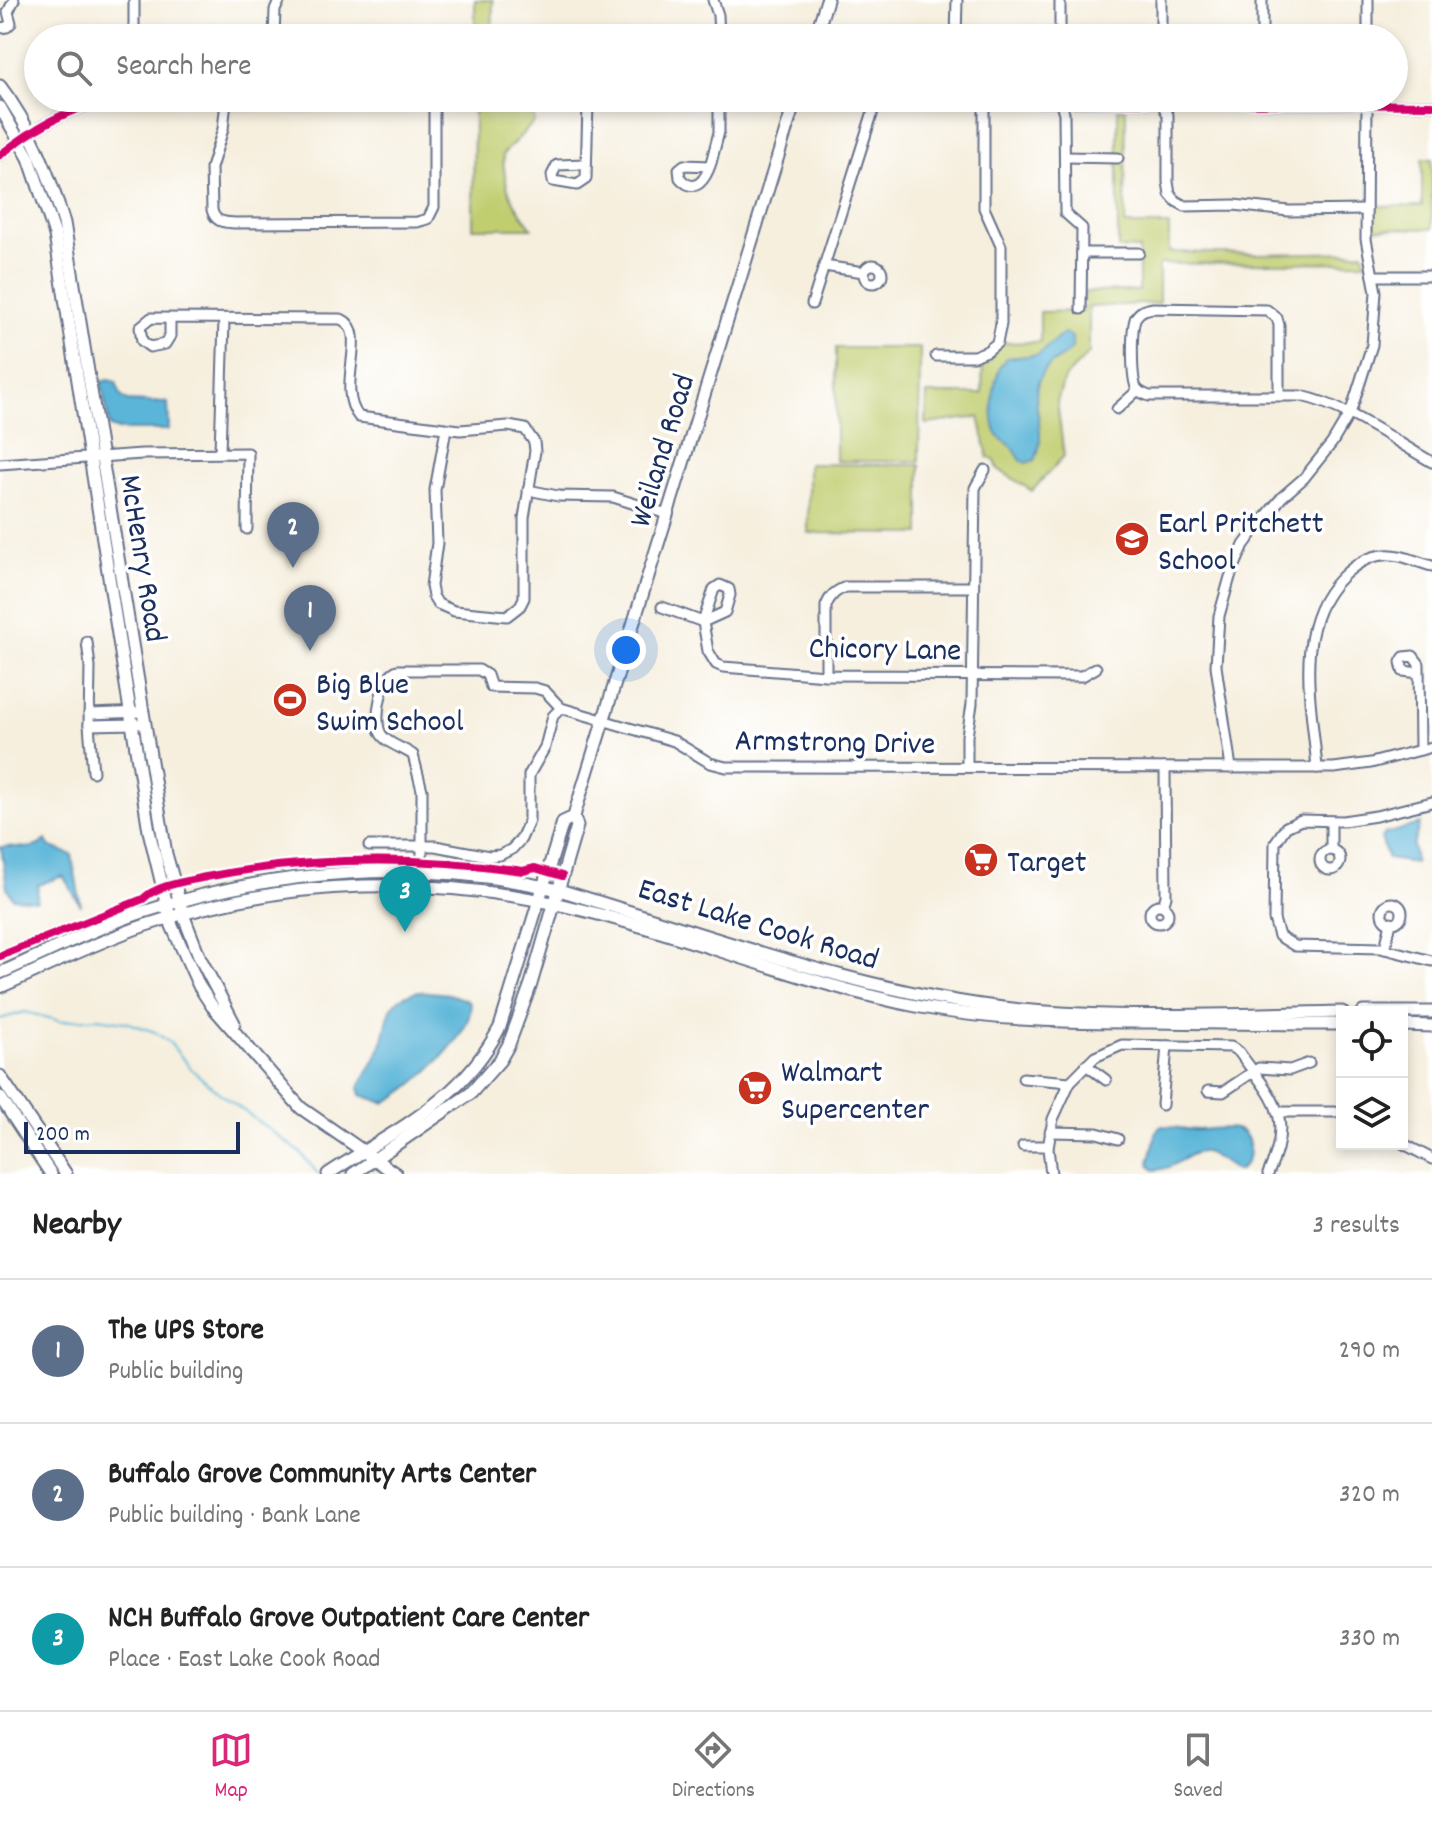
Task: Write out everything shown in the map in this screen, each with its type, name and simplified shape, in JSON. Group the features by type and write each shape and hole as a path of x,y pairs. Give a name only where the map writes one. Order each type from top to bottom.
{"main road":[{"path":"819,24 827,0"},
{"name":"McHenry Road","path":"0,86 50,178 64,223 149,831 173,902 183,913 200,958 241,1038"},
{"name":"McHenry Road","path":"0,107 25,137"},
{"name":"Weiland Road","path":"354,1173 471,1093 500,1060 509,1044 531,984 577,826 574,817 791,112"},
{"name":"McHenry Road","path":"96,458 166,854 173,902 170,917 199,986 301,1108 396,1174"},
{"name":"Weiland Road","path":"328,1174 441,1100 471,1073 486,1053 500,1027 563,822 574,817"},
{"name":"East Lake Cook Road","path":"0,973 108,926 173,902 256,882 365,872 422,872 559,890 833,973 932,997 1022,1010 1074,1013 1336,1012"},
{"name":"East Lake Cook Road","path":"0,987 105,941 183,913 282,892 369,884 423,885 583,910 884,999 968,1015 1101,1022 1336,1024"},
{"path":"1408,1012 1432,1012"},
{"path":"1408,1025 1432,1026"},
{"path":"0,1076 66,1174"},
{"path":"0,1097 51,1174"}],"street":[{"path":"0,28 11,23 4,11 14,0"},
{"path":"134,0 134,24"},
{"path":"274,24 275,10 280,0"},
{"path":"713,0 718,24"},
{"path":"956,24 957,0"},
{"path":"1060,0 1060,24"},
{"path":"1161,0 1161,24"},
{"path":"1262,0 1262,24"},
{"path":"1368,0 1368,24"},
{"path":"1408,104 1432,105"},
{"path":"0,155 25,137 72,112"},
{"path":"225,112 211,168 213,217 220,222 417,222 428,219 434,207 434,112"},
{"path":"586,164 588,112"},
{"path":"710,166 719,132 719,112"},
{"path":"812,304 873,112"},
{"path":"936,356 974,356 987,351 997,343 1001,324 1001,246 984,208 984,112"},
{"path":"1064,112 1065,213 1082,228 1081,309"},
{"path":"1167,112 1170,194 1185,206 1234,205 1289,211 1366,210"},
{"path":"1231,768 1216,657 1219,616 1230,577 1244,545 1282,497 1304,478 1332,443 1349,415 1372,345 1376,292 1366,239 1367,112"},
{"path":"1065,157 1118,158"},
{"path":"1082,253 1139,253"},
{"path":"824,266 864,272"},
{"path":"1373,276 1432,276"},
{"path":"1279,396 1279,325 1273,314 1259,308 1143,310 1133,324 1133,378 1138,390 1149,396 1313,399 1349,415 1432,462"},
{"path":"170,319 341,319 347,321 354,331 348,395 351,408 359,417 446,429 476,430 508,426 525,429 534,442 535,451 524,518 525,590 520,606 507,616 454,611 438,604 433,596 431,586 437,543 434,500 446,429"},
{"path":"220,452 224,320"},
{"path":"1117,409 1138,390"},
{"path":"0,464 248,453 247,529"},
{"path":"967,767 975,488 985,470"},
{"path":"528,490 558,496 613,497 667,514"},
{"path":"1317,768 1309,652 1322,599 1348,571 1373,556 1392,555 1432,566"},
{"path":"826,675 826,606 837,590 846,587 973,587"},
{"name":"Chicory Lane","path":"662,607 703,622 708,651 716,664 723,667 826,675 1082,676 1096,668"},
{"path":"87,642 93,772"},
{"name":"Armstrong Drive","path":"422,872 422,790 413,755 388,741 380,733 378,721 382,686 389,673 405,670 479,670 487,675 491,687 545,691 561,708 674,741 710,763 726,767 1317,768 1349,767 1432,747"},
{"path":"1419,673 1420,750"},
{"path":"369,846 457,849 489,856 512,849 521,839 529,821 529,775 545,747 553,716 561,708"},
{"path":"89,719 144,718"},
{"path":"1163,906 1166,896 1165,768"},
{"path":"1432,802 1376,816 1294,823 1286,827 1275,843 1275,927 1279,936 1295,946 1385,949 1432,961"},
{"path":"1331,821 1331,850"},
{"path":"1385,949 1391,922"},
{"path":"1051,1174 1050,1132 1070,1082 1103,1052 1122,1045 1231,1047 1239,1052 1277,1109 1282,1135 1268,1174"},
{"path":"1162,1105 1167,1046"},
{"path":"1208,1091 1223,1092 1259,1068 1290,1070 1309,1063"},
{"path":"1086,1065 1106,1080"},
{"path":"1023,1078 1070,1082"},
{"path":"1277,1109 1335,1112"},
{"path":"1050,1132 1097,1133 1118,1139"},
{"path":"1023,1146 1048,1146"},
{"path":"1408,1146 1432,1159"}],"green space":[{"path":"475,0 493,0 492,24 475,24"},
{"path":"474,112 534,112 534,122 503,154 510,194 532,228 473,228"},
{"path":"1118,112 1126,112 1125,225 1169,225 1169,252 1363,252 1365,262 1159,264 1159,303 1089,307 1089,353 1064,379 1057,402 1064,456 1032,491 998,469 995,461 988,457 979,417 926,424 927,394 982,394 983,357 1000,343 1040,342 1040,312 1084,311 1084,292 1139,291 1139,249 1118,248"},
{"path":"1422,159 1432,159 1432,229 1371,228 1371,206 1422,206"},
{"path":"836,348 920,348 919,461 836,461"},
{"path":"808,464 920,465 920,534 808,533"}],"water":[{"path":"1064,333 1072,337 1072,348 1043,372 1038,382 1039,448 1035,460 1026,463 996,432 993,405 995,384 1006,358 1038,355"},
{"path":"101,382 116,382 121,396 127,401 168,403 169,430 118,430 110,427"},
{"path":"1420,824 1413,845 1415,863 1388,859 1381,838 1384,834"},
{"path":"46,840 49,846 72,855 81,906 63,876 38,885 37,901 13,898 7,888 1,847 29,848"},
{"path":"419,991 449,994 469,1001 470,1013 464,1027 440,1059 395,1097 384,1103 361,1095 359,1088 378,1053 393,1005 399,999"},
{"path":"1160,1126 1238,1130 1248,1140 1248,1159 1238,1171 1203,1152 1154,1170 1149,1164 1155,1133"}],"waterway":[{"path":"0,1019 25,1012 61,1021 98,1018 126,1022 155,1032 218,1092 300,1152 318,1174"}],"cycle path":[{"path":"1408,105 1432,105"},
{"path":"0,155 37,129 70,112"},
{"path":"0,956 143,899 164,887 246,870 364,860 443,863 523,871 535,868 562,876"}],"place":[{"name":"Earl Pritchett School","path":"1132,539"},
{"name":"Buffalo Grove Community Arts Center","path":"293,568"},
{"name":"The UPS Store","path":"310,651"},
{"name":"Big Blue Swim School","path":"290,700"},
{"name":"Target","path":"981,860"},
{"name":"NCH Buffalo Grove Outpatient Care Center","path":"405,932"},
{"name":"Walmart Supercenter","path":"755,1088"}]}
